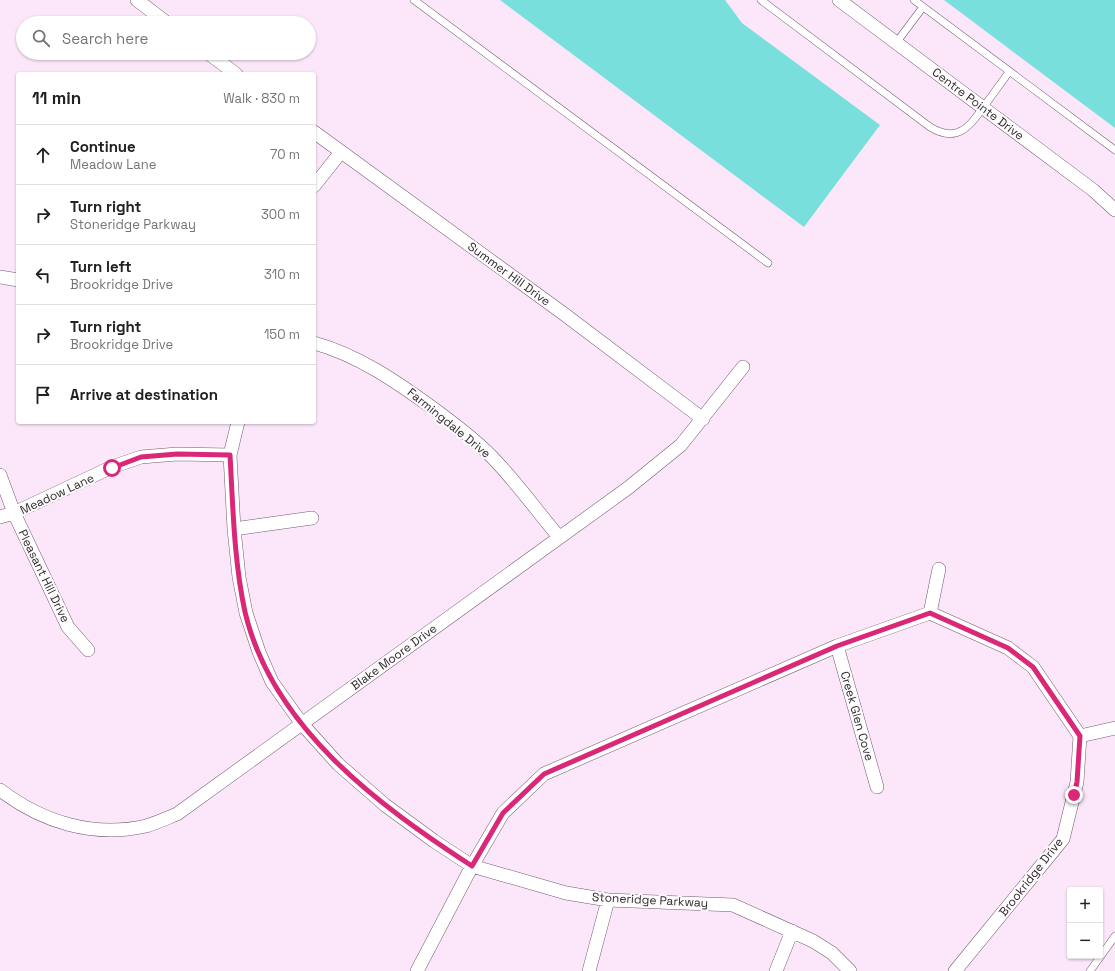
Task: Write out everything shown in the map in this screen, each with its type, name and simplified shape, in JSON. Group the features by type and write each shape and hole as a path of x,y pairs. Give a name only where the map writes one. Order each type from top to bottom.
{"street":[{"path":"136,0 158,16"},
{"name":"Centre Pointe Drive","path":"839,0 1093,190 1115,210"},
{"path":"217,60 233,72"},
{"name":"Summer Hill Drive","path":"316,133 564,314 702,418"},
{"path":"316,183 341,152"},
{"path":"0,277 16,280"},
{"name":"Farmingdale Drive","path":"316,343 331,347 367,364 404,387 450,420 490,455 559,537"},
{"name":"Blake Moore Drive","path":"0,790 19,804 54,821 83,828 114,831 146,826 177,814 628,488 680,445 743,367"},
{"name":"Stoneridge Parkway","path":"238,424 230,455 234,529 239,577 246,613 259,652 272,682 302,724 338,764 385,805 434,841 472,866 566,893 608,900 733,905 813,941 832,953 850,971"},
{"name":"Meadow Lane","path":"0,517 14,513 112,468 141,457 177,454 230,455"},
{"name":"Pleasant Hill Drive","path":"0,475 14,513 68,626 88,650"},
{"path":"234,529 312,518"},
{"path":"930,613 939,569"},
{"path":"417,971 472,866 503,813 544,774 837,646 930,613 1008,648 1033,667 1080,736 1115,728"},
{"name":"Creek Glen Cove","path":"837,646 877,787"},
{"name":"Brookridge Drive","path":"955,971 1063,839 1077,782 1080,736"},
{"path":"589,971 608,900"},
{"path":"776,971 792,931"}],"lane":[{"path":"414,0 768,263"},
{"path":"761,0 930,127 942,133 954,134 964,130 983,108 1009,72"},
{"path":"914,0 1115,150"},
{"path":"896,43 923,7"},
{"path":"1090,971 1115,936"}],"building":[{"path":"500,0 725,0 742,23 880,125 804,227"},
{"path":"944,0 1115,0 1115,128"}],"route":[{"path":"112,468 141,457 177,454 230,455 234,529 239,577 246,613 259,652 272,682 302,724 338,764 385,805 434,841 472,866 503,813 544,774 837,646 930,613 1008,648 1033,667 1054,700 1080,736 1077,782 1074,795"}]}
